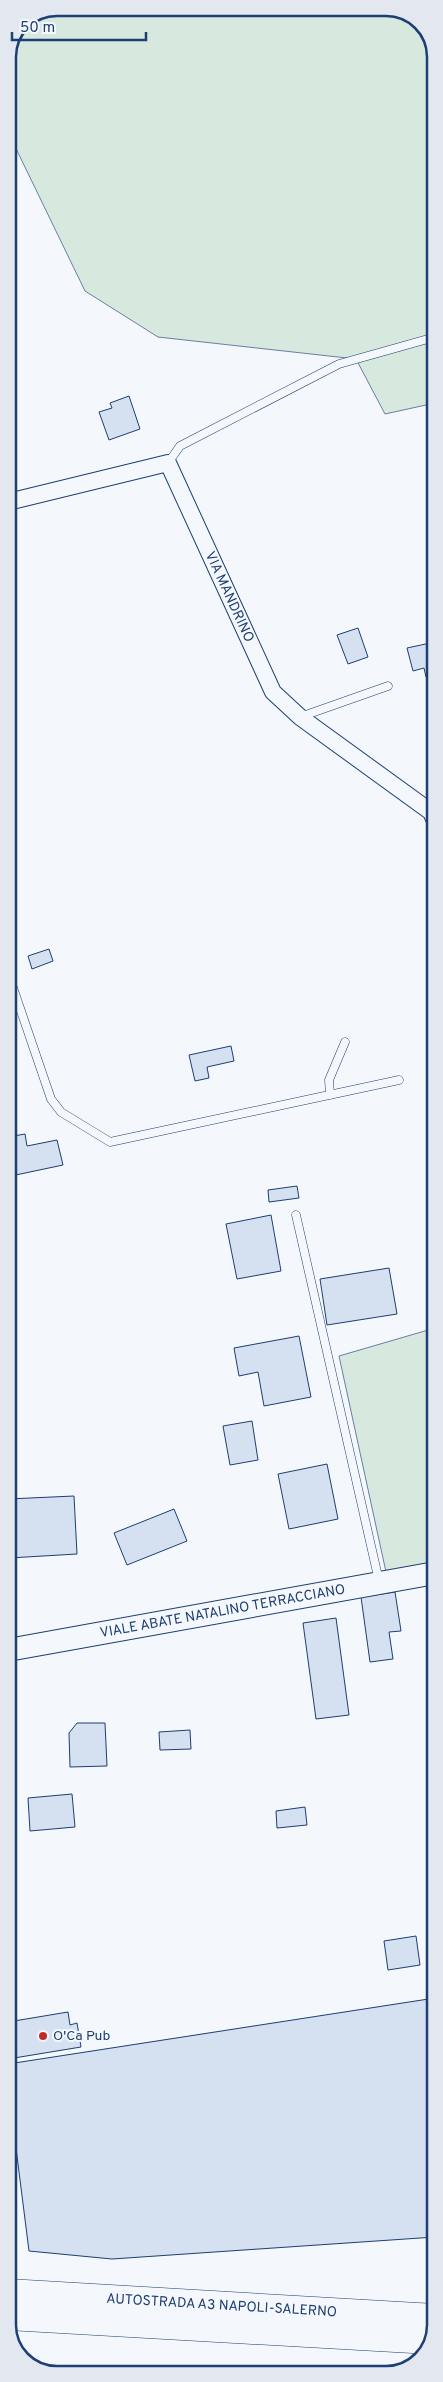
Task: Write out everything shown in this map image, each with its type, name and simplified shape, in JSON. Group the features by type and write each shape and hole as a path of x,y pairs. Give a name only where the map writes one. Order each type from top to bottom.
{"highway":[{"name":"AUTOSTRADA A3 NAPOLI-SALERNO","path":"17,2294 427,2317"},
{"name":"AUTOSTRADA A3 NAPOLI-SALERNO","path":"17,2317 424,2340"}],"street":[{"path":"16,500 168,463"},
{"name":"VIA MANDRINO","path":"168,463 272,692 300,717 426,809"},
{"name":"VIALE ABATE NATALINO TERRACCIANO","path":"17,1648 427,1575"}],"lane":[{"path":"168,463 180,446 338,364 426,339"},
{"path":"300,717 388,686"},
{"path":"16,998 50,1099 62,1112 110,1142 399,1080"},
{"path":"330,1094 329,1080 345,1042"},
{"path":"296,1215 380,1583"}],"shaded area":[{"path":"57,16 388,16 401,19 413,26 418,32 425,44 426,52 426,405 385,414 356,359 158,337 85,291 16,149 17,49 23,34 34,23"},
{"path":"427,1330 427,1565 386,1572 339,1356"}],"building":[{"path":"129,396 140,429 109,440 99,412 112,408 110,403"},
{"path":"358,628 368,657 348,664 337,635"},
{"path":"426,644 426,677 424,668 413,671 407,648"},
{"path":"49,949 53,961 32,969 28,956"},
{"path":"231,1046 234,1061 207,1067 209,1078 195,1081 189,1055"},
{"path":"25,1134 27,1146 57,1140 63,1165 16,1175 16,1136"},
{"path":"297,1186 299,1198 269,1202 268,1190"},
{"path":"271,1215 281,1271 237,1279 226,1224"},
{"path":"389,1268 397,1314 327,1325 320,1279"},
{"path":"299,1336 311,1397 264,1406 258,1372 239,1376 234,1348"},
{"path":"252,1421 258,1460 230,1465 223,1426"},
{"path":"327,1464 338,1519 289,1529 278,1474"},
{"path":"74,1496 77,1554 17,1558 17,1499"},
{"path":"174,1509 187,1541 127,1565 114,1533"},
{"path":"395,1592 401,1631 389,1632 393,1659 370,1662 361,1597"},
{"path":"336,1618 349,1715 316,1719 303,1623"},
{"path":"77,1723 105,1723 107,1766 70,1767 69,1733"},
{"path":"190,1730 191,1749 160,1750 159,1732"},
{"path":"72,1794 75,1827 30,1831 28,1798"},
{"path":"305,1807 307,1825 277,1828 276,1811"},
{"path":"416,1936 420,1965 388,1970 384,1941"},
{"path":"427,1999 427,2238 112,2259 29,2251 17,2156 17,2063"},
{"name":"O'Ca Pub","path":"68,2012 70,2025 77,2023 81,2047 17,2058 17,2021"}],"place":[{"name":"O'Ca Pub","path":"43,2036"}]}
